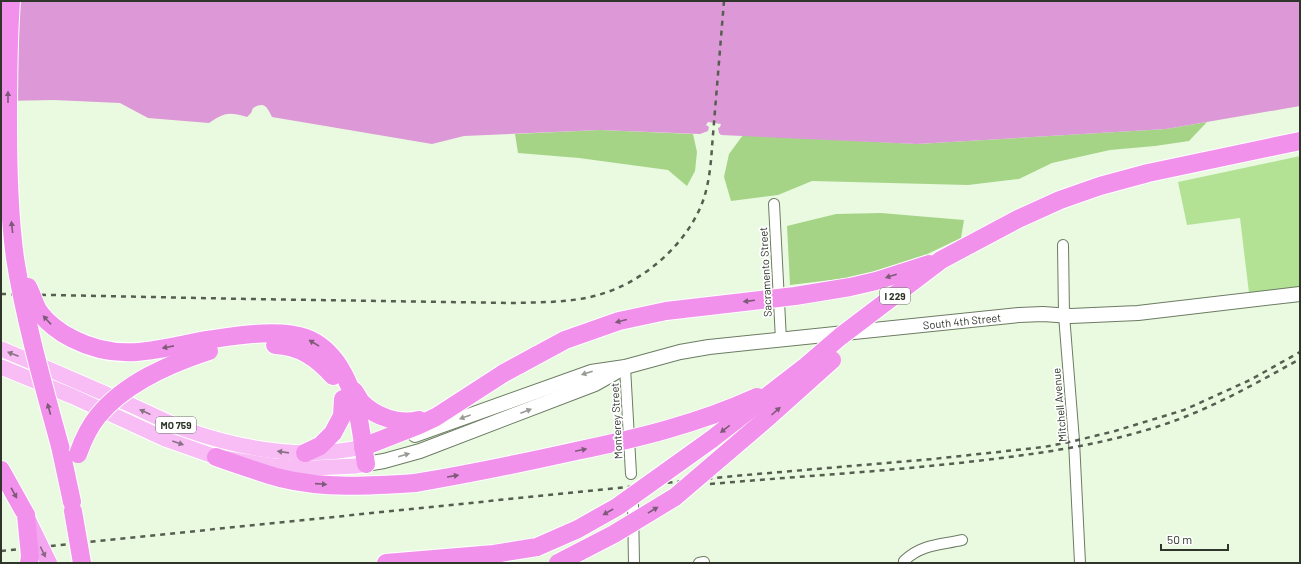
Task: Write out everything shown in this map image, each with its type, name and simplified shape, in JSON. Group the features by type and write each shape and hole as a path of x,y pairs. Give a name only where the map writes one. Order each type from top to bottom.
{"highway":[{"path":"11,1 8,43 9,200 15,257 24,303 60,446 82,563"},
{"name":"I 229","path":"496,563 578,530 617,507 712,439 806,366 841,336 942,260 1018,219 1060,200 1100,186 1148,173 1300,141"},
{"name":"I 229","path":"558,563 614,534 675,497 765,420 859,336 945,268 1017,219 1060,200 1099,186 1147,173 1300,141"},
{"path":"15,257 38,310 52,325 66,336 84,345 102,351 123,353 141,352 207,345 278,345 302,350 321,362 334,378 343,399 360,456"},
{"path":"360,456 436,417 504,372 565,340 619,321 666,311 795,296 850,287 876,281 942,260"},
{"path":"72,506 72,479 78,454 88,431 98,416 112,402 145,378 207,345 241,335 287,334 306,338 324,349 334,358 362,402 376,413 392,420 411,422 436,417"},
{"path":"216,457 280,478 310,483 356,486 415,483 485,471 616,443 674,428 717,414 825,366"},
{"path":"346,378 357,409 360,456"},
{"path":"305,453 320,446 333,433 342,416 343,399"},
{"path":"1,470 26,515 49,563"},
{"path":"26,515 30,556 29,563"},
{"path":"386,563 494,554 537,547"}],"main road":[{"name":"South 4th Street","path":"360,456 411,436 591,372 625,367 687,351 709,347 1019,315 1043,314 1071,316 1138,313 1300,294"},
{"name":"MO 759","path":"1,349 34,362 186,430 222,441 249,448 291,453 329,452 360,456"},
{"name":"MO 759","path":"1,366 74,397 165,439 216,457"},
{"path":"216,457 313,468 360,456"}],"street":[{"name":"Sacramento Street","path":"774,204 781,340"},
{"name":"Mitchell Avenue","path":"1063,245 1064,316 1074,441 1080,563"},
{"name":"Monterey Street","path":"625,367 631,474"},
{"path":"633,505 634,563"},
{"path":"905,563 904,561 911,554 931,545 962,540"},
{"path":"699,563 704,562"}],"green space":[{"path":"1207,122 1189,141 1110,150 1052,163 1019,179 968,185 812,181 778,195 731,201 724,177 729,154 743,135 917,144 1166,129"},
{"path":"600,130 693,134 697,152 695,171 687,186 668,170 579,158 518,153 515,134"},
{"path":"1300,156 1300,287 1249,293 1240,218 1187,225 1178,182"},
{"path":"881,213 964,220 961,238 902,266 856,277 790,285 787,226 836,214"}],"shaded area":[{"path":"1,1 1300,1 1300,106 1166,129 917,144 721,135 718,128 721,124 708,122 706,125 709,127 708,131 700,134 600,130 464,136 432,144 272,117 267,108 263,105 253,108 247,117 236,114 227,114 209,123 148,118 120,103 54,100 1,101"}],"railway":[{"path":"1,294 513,303 556,302 587,298 615,289 647,271 676,245 697,215 704,198 711,160 724,1"},
{"path":"1,551 734,476 933,459 1044,447 1115,431 1184,410 1250,380 1300,352"},
{"path":"710,484 951,464 1060,450 1110,440 1134,434 1197,412 1257,383 1300,359"}]}
